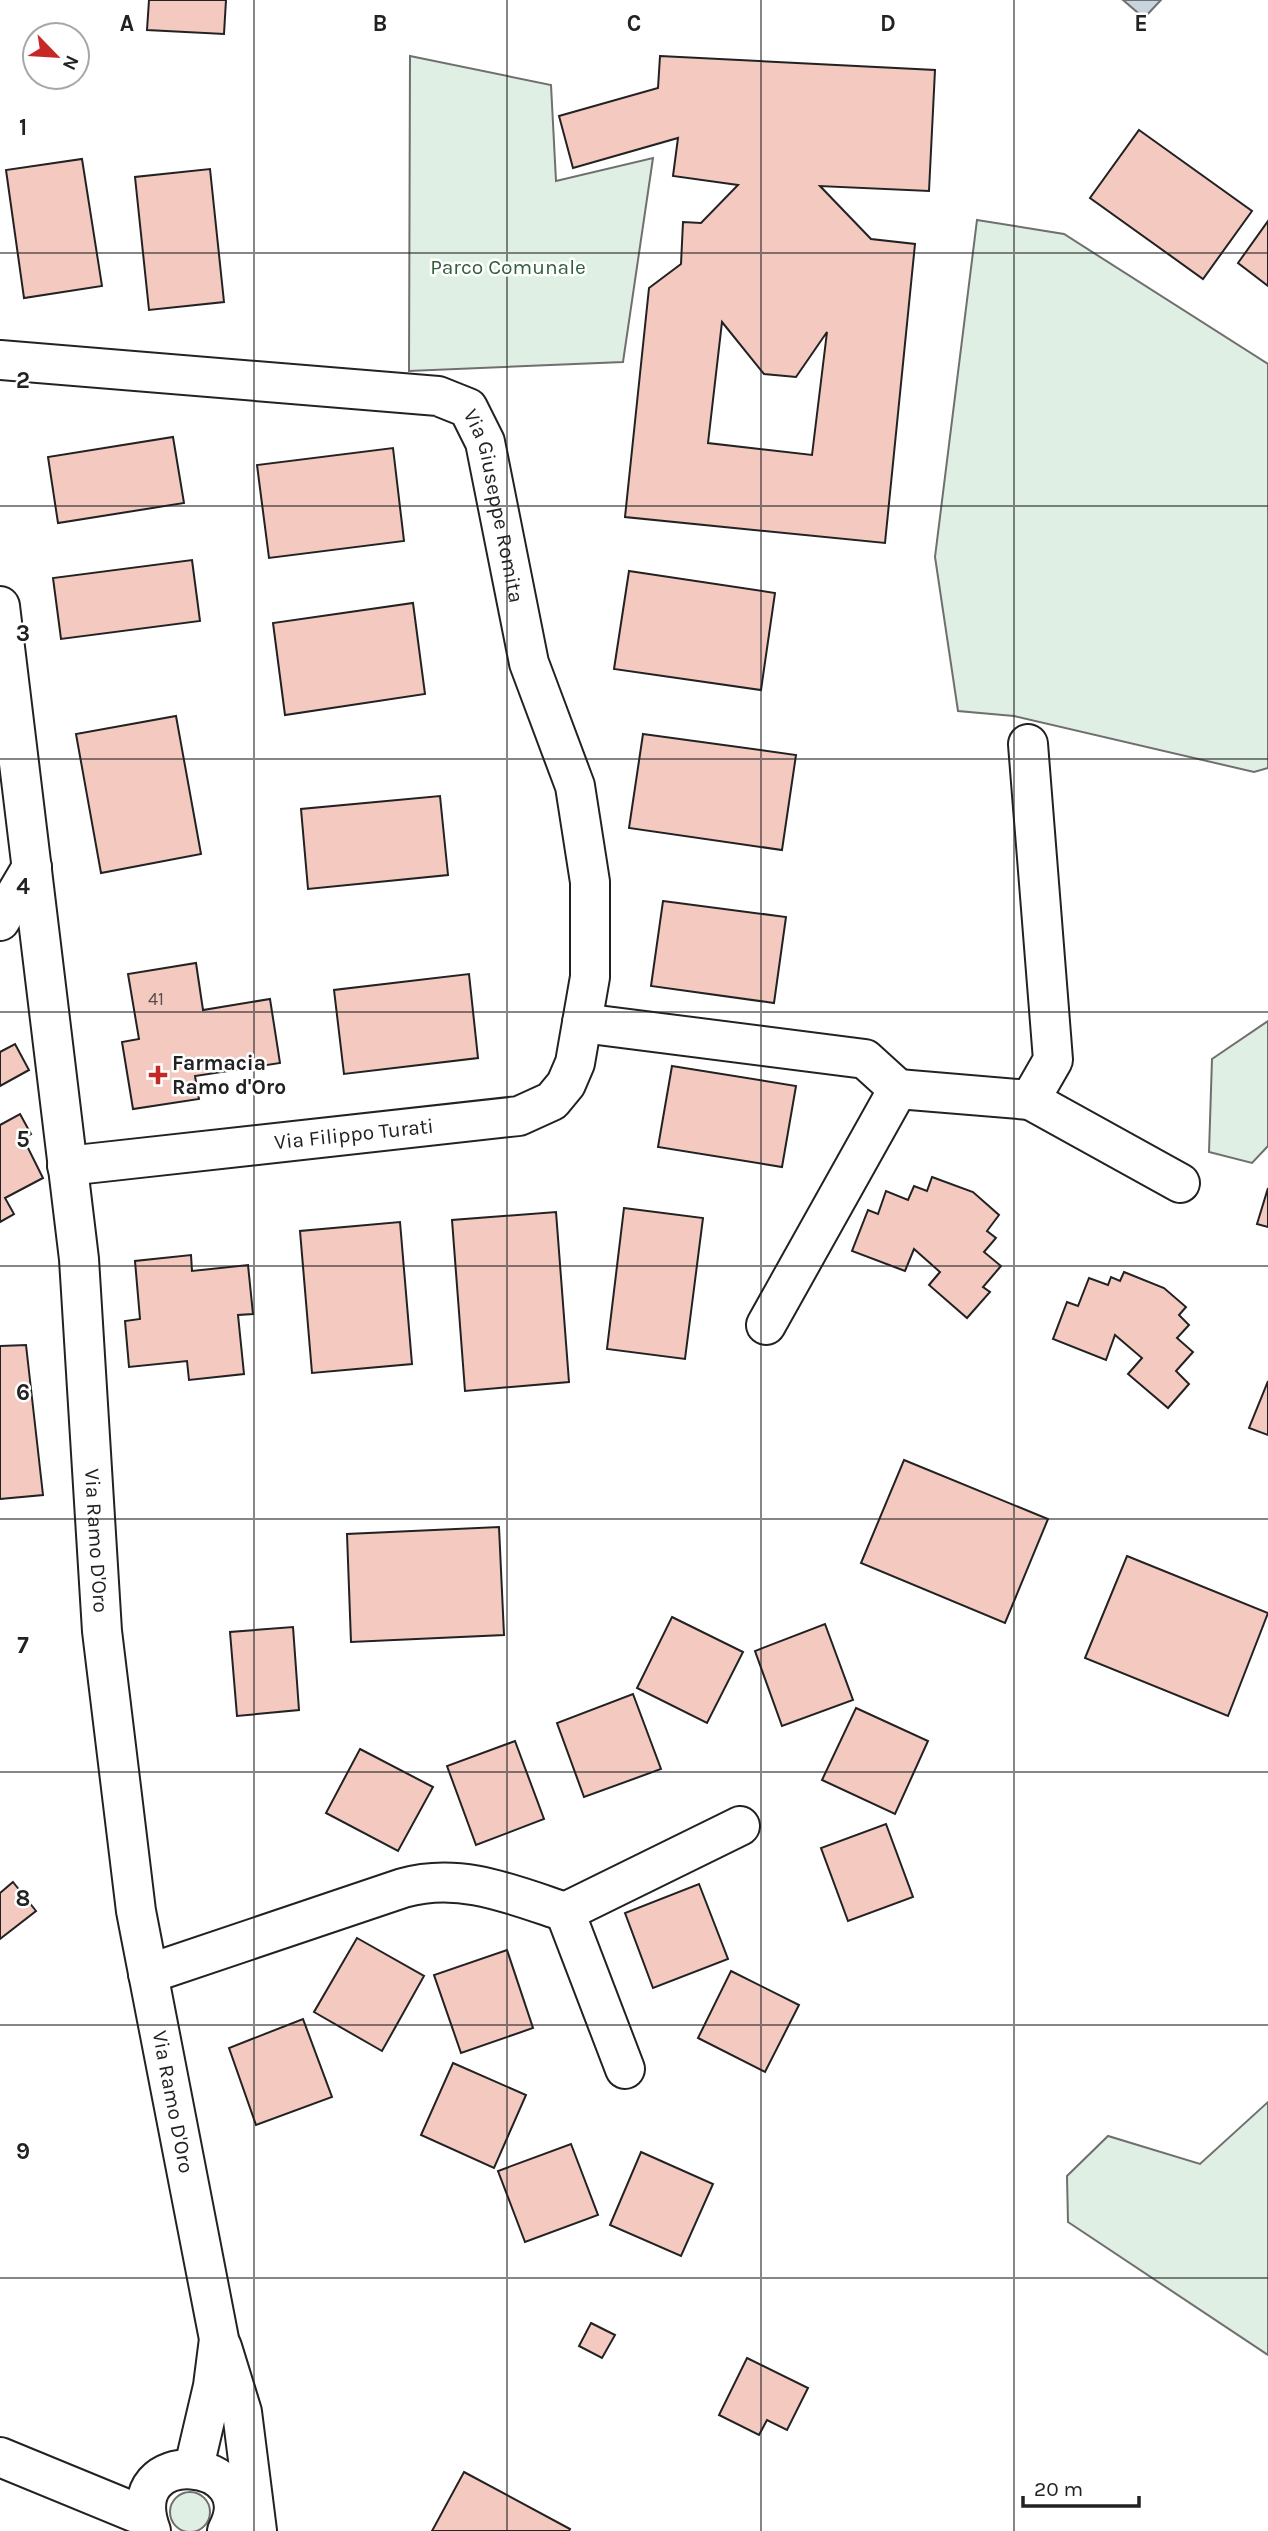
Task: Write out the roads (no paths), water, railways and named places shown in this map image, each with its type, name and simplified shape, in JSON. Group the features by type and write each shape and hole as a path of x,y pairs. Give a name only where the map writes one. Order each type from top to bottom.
{"street":[{"name":"Via Giuseppe Romita","path":"0,360 438,396 468,408 485,442 529,663 545,710 560,741 578,801 589,867 592,932 582,1023"},
{"name":"Via Ramo D'Oro","path":"0,606 79,1259 102,1631 136,1911 219,2339 213,2386 194,2467"},
{"path":"1028,744 1053,1060 1030,1100"},
{"path":"0,921 32,867"},
{"path":"582,1023 865,1059 898,1089 1030,1100 1180,1183"},
{"name":"Via Filippo Turati","path":"67,1166 532,1112 552,1101 566,1084 575,1063 582,1023"},
{"path":"766,1325 898,1089"},
{"path":"148,1974 403,1888 430,1882 480,1885 565,1912 740,1826"},
{"path":"565,1912 625,2069"},
{"path":"219,2339 239,2398 248,2461 240,2521"},
{"path":"0,2457 148,2524 150,2491 158,2480 169,2473 194,2467 217,2477 240,2521"}],"place":[{"name":"Farmacia Ramo d'Oro","path":"158,1075"}],"park label":[{"name":"Parco Comunale","path":"508,267"}]}
